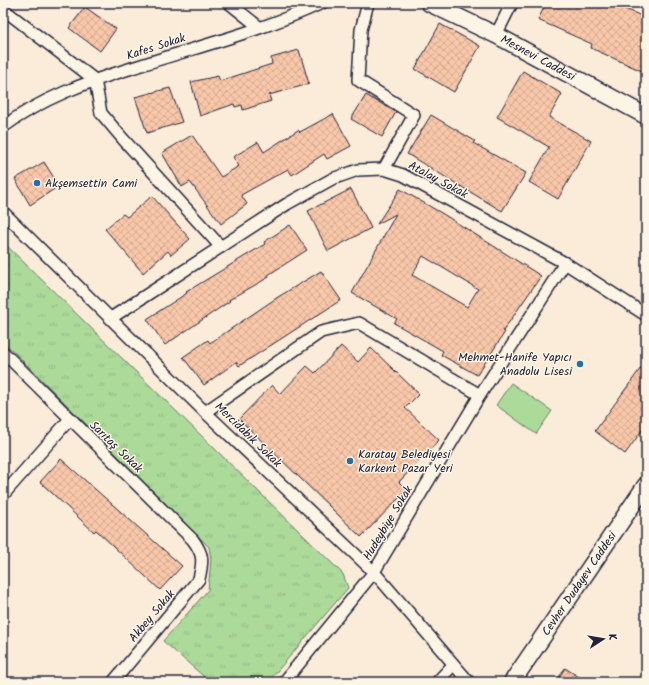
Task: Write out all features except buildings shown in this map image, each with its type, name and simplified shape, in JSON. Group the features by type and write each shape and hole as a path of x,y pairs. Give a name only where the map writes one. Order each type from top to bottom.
{"street":[{"path":"229,3 259,27"},
{"name":"Kafes Sokak","path":"3,127 20,114 45,101 95,80 259,27 322,3"},
{"path":"368,3 361,30 358,80 414,115 384,169"},
{"name":"Mesnevi Caddesi","path":"429,3 496,35 646,116"},
{"path":"496,35 512,3"},
{"path":"3,9 95,80 102,113 123,139 221,247"},
{"name":"Atalay Sokak","path":"111,318 287,204 332,179 358,170 384,169 402,175 565,263 646,314"},
{"name":"Mercidabık Sokak","path":"3,212 205,412 374,572 469,682"},
{"name":"Hudeybiye Sokak","path":"284,682 374,572 480,395 565,263"},
{"path":"205,412 322,332 359,323 480,395"},
{"name":"Sarıtaş Sokak","path":"3,352 69,420 193,540 201,551 203,563"},
{"path":"3,495 69,420"},
{"name":"Cevher Dudayev Caddesi","path":"512,682 646,485"},
{"name":"Akbey Sokak","path":"113,682 191,591 199,579 203,563"},
{"path":"437,682 453,665"}],"green space":[{"path":"3,242 343,574 348,588 268,682 210,682 163,641 208,590 211,560 209,547 3,341"},
{"path":"511,383 552,411 536,434 496,405"}],"place":[{"name":"Akşemsettin Cami","path":"37,183"},
{"name":"Mehmet-Hanife Yapıcı Anadolu Lisesi","path":"580,364"},
{"name":"Karatay Belediyesi Karkent Pazar Yeri","path":"350,461"}]}
